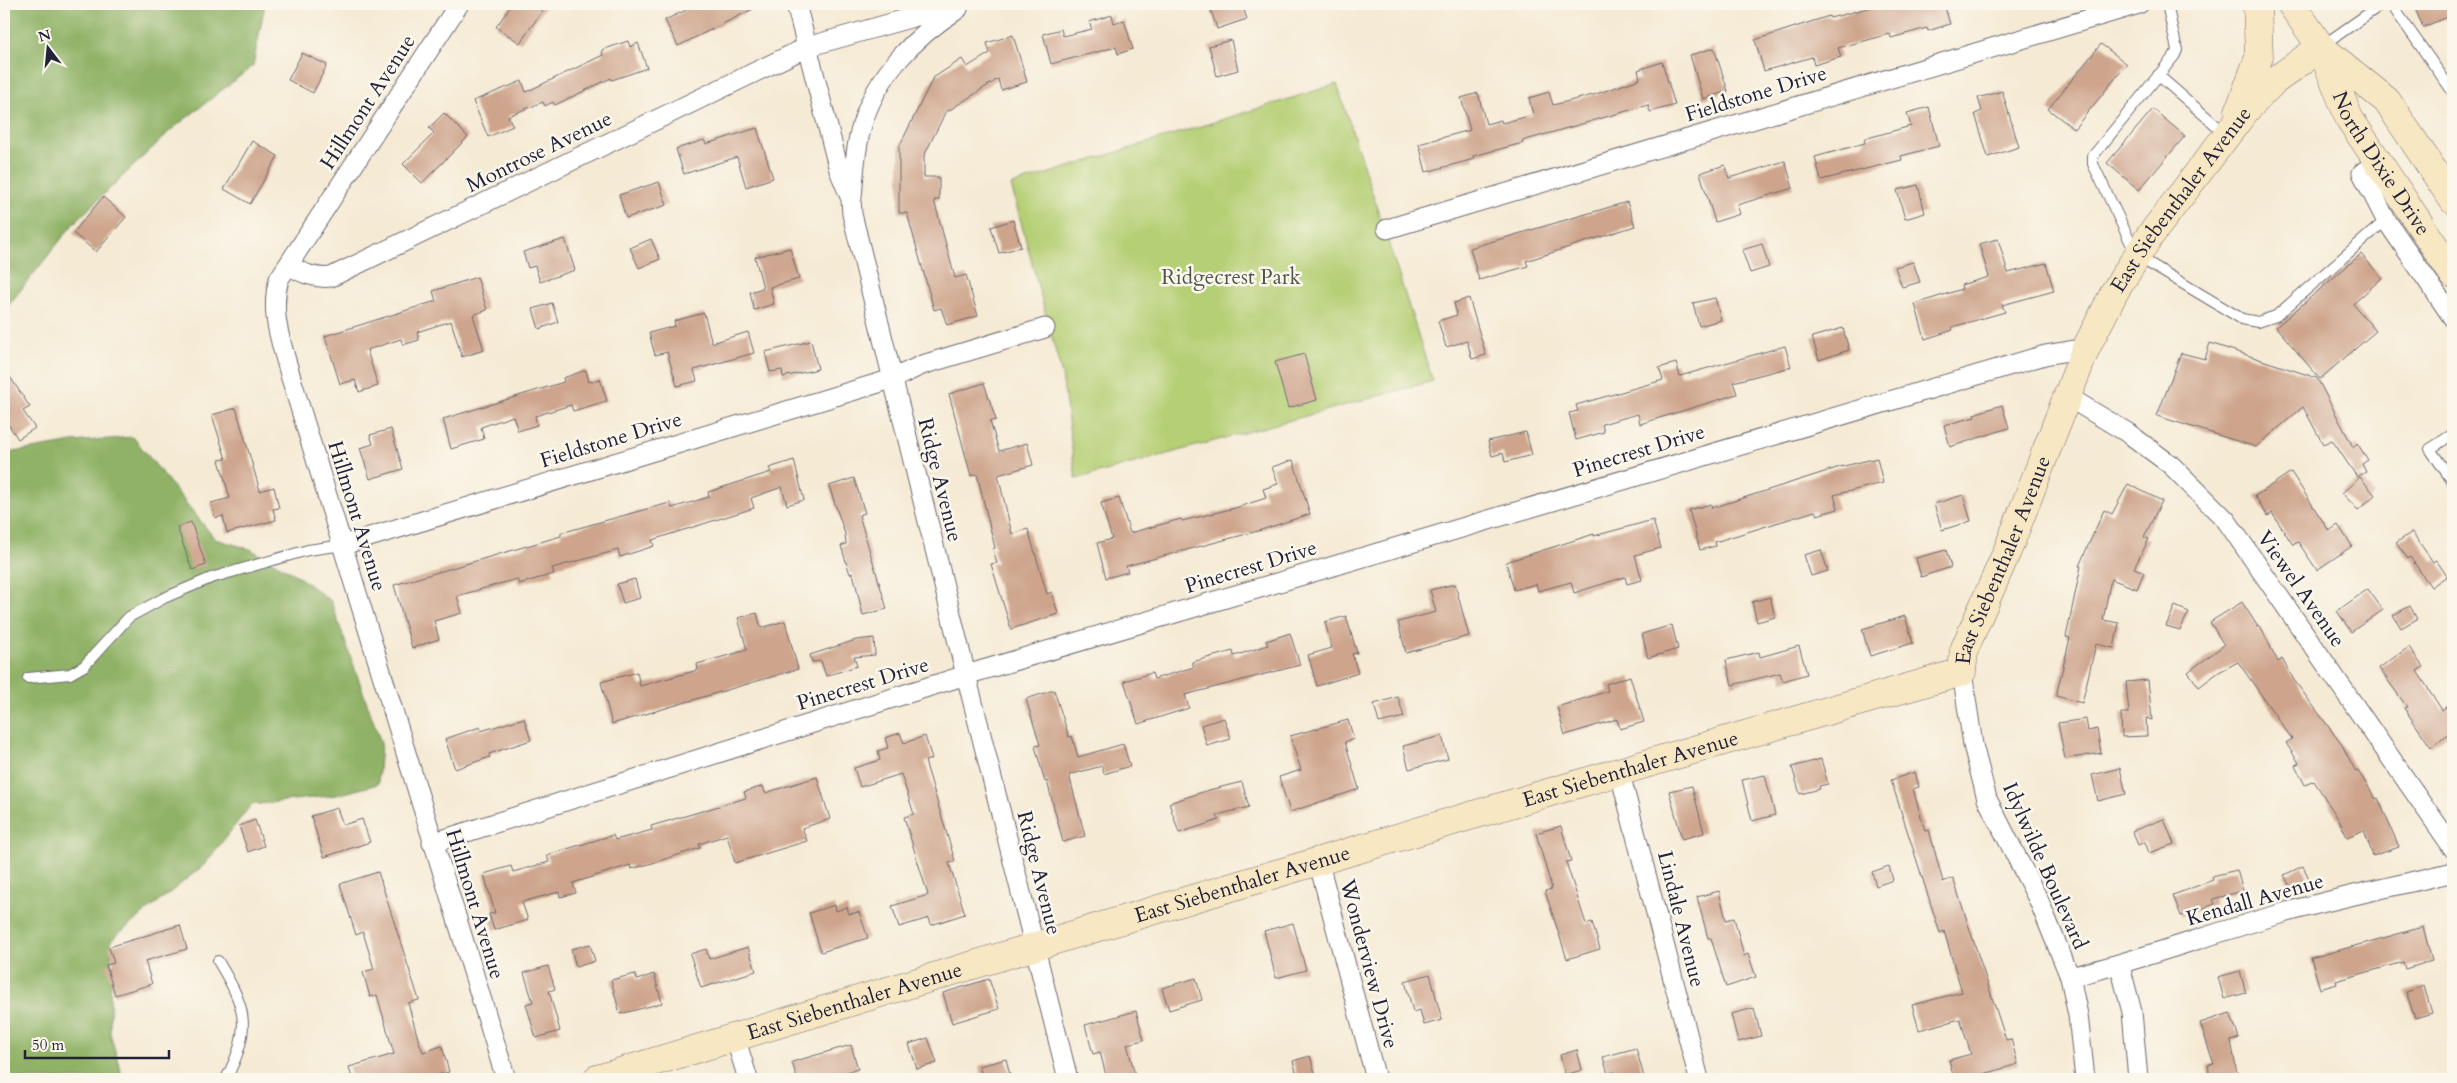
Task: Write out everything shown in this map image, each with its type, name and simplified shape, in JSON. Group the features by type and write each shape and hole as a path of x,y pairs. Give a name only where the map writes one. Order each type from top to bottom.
{"main road":[{"path":"2228,133 2259,57 2257,4"},
{"name":"North Dixie Drive","path":"2291,4 2321,47 2350,118 2453,274"},
{"name":"East Siebenthaler Avenue","path":"598,1079 1034,945 1619,770 1962,672 1964,650 2008,550 2086,348 2115,291 2137,256 2246,110 2274,82 2321,47"},
{"name":"North Dixie Drive","path":"2321,47 2387,101 2450,195"},
{"path":"2378,161 2396,150 2417,160 2450,195"}],"street":[{"name":"Hillmont Avenue","path":"459,4 279,280 274,296 274,314 291,378 432,843 506,1079"},
{"name":"Ridge Avenue","path":"796,4 839,170 851,199 852,214 892,379 1068,1079"},
{"path":"807,46 959,4"},
{"path":"851,199 856,152 862,124 873,97 889,71 909,48 933,26 967,4"},
{"name":"Fieldstone Drive","path":"1387,229 2097,10 2139,4"},
{"name":"Montrose Avenue","path":"288,265 305,274 321,278 331,277 807,46"},
{"path":"2378,161 2362,173 2386,220 2453,318"},
{"name":"Fieldstone Drive","path":"343,545 892,379 922,365 1045,328"},
{"name":"Pinecrest Drive","path":"432,843 966,675 2045,354 2086,348"},
{"name":"Viewel Avenue","path":"2068,397 2128,433 2171,465 2226,520 2453,848"},
{"name":"Idylwilde Boulevard","path":"1962,672 1973,745 1987,799 2039,901 2070,977 2078,1015 2085,1079"},
{"name":"Lindale Avenue","path":"1619,770 1699,1079"},
{"name":"Wonderview Drive","path":"1318,860 1376,1079"},
{"name":"Kendall Avenue","path":"2070,977 2120,966 2187,942 2286,912 2453,872"},
{"path":"2120,966 2132,1012 2138,1079"},
{"path":"735,1037 748,1079"}],"lane":[{"path":"2167,4 2177,50 2175,55 2093,156 2093,164 2137,256 2242,319 2258,322 2276,316 2386,220"},
{"path":"2321,47 2382,4"},
{"path":"2391,4 2453,92"},
{"path":"2158,75 2228,133"},
{"path":"2453,434 2430,449 2453,482"},
{"path":"28,678 70,674 84,666 129,617 164,598 212,578 308,550 343,545"},
{"path":"218,961 237,992 243,1017 243,1037 226,1079"}],"green space":[{"path":"4,4 265,4 253,66 171,130 74,223 4,311"},
{"name":"Ridgecrest Park","path":"1337,84 1433,381 1076,479 1062,375 1011,185"},
{"path":"133,437 215,539 250,549 296,575 331,601 381,743 378,784 337,795 251,805 204,865 111,940 110,1033 123,1079 4,1079 4,450 8,453 73,442"}],"building":[{"path":"512,4 547,4 520,43 496,27"},
{"path":"699,4 763,4 678,46 665,20"},
{"path":"1209,4 1242,4 1247,19 1217,29"},
{"path":"1883,4 1944,4 1950,24 1928,31 1927,28 1891,38 1890,34 1838,48 1841,57 1814,65 1812,57 1764,71 1755,40 1829,16 1830,18"},
{"path":"2413,4 2453,4 2453,15 2423,27"},
{"path":"1112,15 1114,23 1124,20 1133,49 1118,54 1116,47 1051,64 1043,34 1061,29 1063,36 1092,29 1089,22"},
{"path":"1013,35 1027,82 1001,90 998,79 945,113 924,156 924,177 939,177 939,200 934,200 955,278 966,275 978,316 947,325 941,308 934,310 907,213 899,213 899,147 933,78 962,59 967,67 990,53 987,43"},
{"path":"1231,40 1238,70 1217,76 1209,46"},
{"path":"628,41 630,47 638,43 647,68 612,80 611,78 555,105 553,102 545,106 543,102 508,116 513,126 488,137 473,101 522,81 526,92 603,55 602,50"},
{"path":"2101,44 2127,64 2074,129 2048,109"},
{"path":"1714,48 1728,91 1703,99 1690,55"},
{"path":"302,53 327,65 313,93 288,80"},
{"path":"1662,62 1675,105 1650,112 1648,105 1522,141 1523,143 1473,156 1474,159 1426,172 1419,144 1470,130 1461,98 1478,93 1486,124 1501,120 1502,123 1533,115 1529,98 1549,92 1553,105 1593,95 1640,79 1638,70"},
{"path":"2002,91 2019,147 1988,157 1975,114 1982,111 1978,98"},
{"path":"1929,107 1939,146 1901,156 1902,160 1821,180 1815,157 1865,143 1864,139 1911,126 1907,113"},
{"path":"2153,109 2185,136 2139,190 2107,163"},
{"path":"444,113 468,137 422,183 403,164 434,133 429,128"},
{"path":"757,128 773,178 746,187 737,157 684,174 676,149 704,140 706,144"},
{"path":"252,141 278,156 250,204 224,189"},
{"path":"1785,161 1793,188 1737,205 1740,214 1715,222 1700,173 1725,165 1729,178"},
{"path":"659,182 667,205 626,218 619,195"},
{"path":"1918,185 1925,213 1905,219 1897,190"},
{"path":"103,197 126,217 96,252 73,233"},
{"path":"1627,202 1635,226 1526,261 1528,266 1479,280 1470,248"},
{"path":"1013,220 1021,247 999,253 991,227"},
{"path":"565,239 575,270 540,282 535,266 528,268 523,252"},
{"path":"651,239 660,259 639,268 630,248"},
{"path":"1998,239 2008,273 2046,263 2054,291 2002,305 2005,312 1952,327 1953,330 1925,339 1915,304 1962,289 1961,285 1989,277 1979,244"},
{"path":"1762,244 1769,267 1750,273 1742,250"},
{"path":"790,248 799,279 770,287 774,304 754,310 750,292 763,288 755,257"},
{"path":"2361,254 2382,278 2353,304 2376,331 2320,379 2276,327"},
{"path":"1913,262 1920,282 1902,287 1895,267"},
{"path":"477,277 487,310 473,315 484,350 462,357 451,321 417,332 419,340 403,345 401,339 367,350 378,386 359,392 355,380 340,384 325,336 436,301 433,291"},
{"path":"1469,298 1486,355 1472,359 1467,341 1446,347 1438,321 1457,315 1454,303"},
{"path":"1715,298 1721,320 1699,326 1693,303"},
{"path":"552,303 558,322 539,329 533,309"},
{"path":"704,313 712,343 748,332 754,353 694,370 697,381 677,386 667,352 655,355 649,333 675,326 674,321"},
{"path":"1843,328 1849,350 1819,360 1812,337"},
{"path":"811,341 818,369 783,377 782,370 770,372 765,352"},
{"path":"2210,343 2317,378 2353,447 2357,443 2368,460 2362,464 2366,472 2357,477 2332,440 2323,444 2303,407 2256,447 2157,416 2181,353 2205,359"},
{"path":"1785,346 1791,367 1733,382 1737,394 1640,424 1638,414 1602,424 1604,432 1576,440 1569,413 1578,411 1576,405 1663,380 1659,368 1676,363 1680,376"},
{"path":"1304,354 1317,400 1288,408 1275,362"},
{"path":"4,368 30,407 23,411 35,428 18,439 4,418"},
{"path":"586,370 589,382 600,379 607,401 573,411 571,405 535,416 537,425 518,431 513,416 481,427 484,439 451,449 443,419 564,382 563,378"},
{"path":"984,383 996,420 990,421 999,451 1027,443 1033,465 998,475 1012,534 1028,529 1047,594 1052,592 1058,614 1011,629 991,564 997,563 993,549 995,548 977,474 971,476 949,394"},
{"path":"2002,405 2009,428 1950,447 1944,425 1975,417 1974,414"},
{"path":"236,408 260,491 274,487 279,508 273,509 276,520 227,533 223,516 215,518 211,503 230,498 219,460 226,459 212,415"},
{"path":"391,429 403,469 370,479 360,448 373,444 370,435"},
{"path":"1526,432 1532,455 1505,462 1503,453 1492,456 1488,441"},
{"path":"1877,458 1883,483 1834,495 1838,509 1817,515 1815,511 1715,542 1716,546 1700,550 1689,510 1711,504 1712,508 1840,467"},
{"path":"794,460 804,500 787,505 782,487 751,498 754,508 652,540 654,546 620,557 618,550 552,568 554,574 519,584 517,579 457,596 462,613 434,621 439,639 412,648 394,585 561,536 561,533 643,510 670,503 672,508 709,497 708,492 771,472 769,468"},
{"path":"1293,460 1310,514 1258,531 1126,566 1128,572 1106,578 1097,543 1112,539 1101,503 1119,498 1130,533 1181,519 1182,521 1235,508 1266,498 1263,489 1278,484 1272,467"},
{"path":"2291,472 2329,531 2338,525 2352,546 2317,570 2298,542 2293,545 2272,513 2268,516 2255,496"},
{"path":"2360,477 2375,495 2358,510 2342,493"},
{"path":"854,478 865,513 859,515 887,609 863,615 853,573 850,574 841,546 846,544 845,534 829,486"},
{"path":"2128,484 2162,501 2144,537 2149,539 2134,568 2144,572 2137,589 2111,579 2103,620 2119,623 2114,648 2096,644 2082,703 2056,696 2070,638 2066,637 2081,566 2079,566 2104,510 2112,514"},
{"path":"1963,495 1971,521 1942,530 1934,504"},
{"path":"1653,520 1661,548 1635,555 1642,580 1627,584 1625,577 1574,593 1571,582 1538,591 1536,584 1514,590 1506,562 1594,534 1594,536"},
{"path":"191,522 206,565 192,570 177,527"},
{"path":"2412,532 2433,562 2436,560 2447,576 2431,587 2410,557 2408,559 2396,543"},
{"path":"1821,550 1828,571 1811,576 1804,555"},
{"path":"1946,550 1951,567 1921,577 1916,558"},
{"path":"635,579 640,598 623,603 617,584"},
{"path":"1455,584 1469,636 1406,653 1398,622 1436,612 1430,590"},
{"path":"2368,589 2383,610 2351,632 2337,611"},
{"path":"1770,597 1775,617 1757,622 1752,602"},
{"path":"2242,602 2258,627 2260,626 2278,662 2282,659 2294,680 2342,745 2356,772 2358,771 2376,799 2378,798 2399,847 2373,856 2364,830 2347,837 2339,820 2314,781 2305,785 2295,765 2299,763 2286,743 2292,739 2238,662 2219,672 2199,687 2188,672 2224,645 2210,622"},
{"path":"2175,606 2189,612 2180,630 2166,626"},
{"path":"2410,606 2417,619 2401,628 2393,615"},
{"path":"757,613 761,628 785,621 798,669 612,724 601,682 637,672 640,686 698,670 697,664 747,650 738,618"},
{"path":"1346,616 1357,653 1352,654 1358,673 1317,686 1308,655 1332,648 1325,622"},
{"path":"1905,616 1913,643 1870,656 1862,629"},
{"path":"1672,625 1678,649 1648,658 1642,634"},
{"path":"1290,633 1300,665 1185,695 1189,708 1138,724 1124,681 1152,673 1154,679 1194,667 1192,662 1233,651 1234,656 1268,645 1266,641"},
{"path":"874,638 875,655 854,657 857,666 826,676 821,661 812,662 810,655 856,640"},
{"path":"1799,646 1807,674 1783,681 1780,673 1732,685 1726,660 1759,652 1760,657"},
{"path":"2409,647 2423,667 2417,671 2442,710 2453,702 2453,732 2431,747 2404,708 2407,707 2379,668"},
{"path":"1630,676 1644,722 1620,729 1617,719 1565,735 1557,707 1608,691 1606,684"},
{"path":"2148,680 2152,720 2146,718 2147,736 2122,737 2121,713 2129,713 2126,682"},
{"path":"1054,690 1069,737 1072,736 1078,757 1123,744 1130,766 1104,774 1102,766 1069,775 1085,836 1063,842 1047,781 1045,782 1035,746 1040,745 1026,699"},
{"path":"1398,697 1404,717 1379,723 1374,704"},
{"path":"524,718 531,740 489,754 490,757 455,769 445,739 480,727 481,731"},
{"path":"1224,718 1231,739 1207,746 1201,725"},
{"path":"2086,719 2088,731 2097,729 2101,753 2065,759 2058,723"},
{"path":"1348,720 1354,739 1345,742 1359,789 1290,812 1279,777 1301,770 1290,736"},
{"path":"900,733 904,743 925,736 932,759 925,761 955,861 949,863 965,914 931,925 929,918 899,927 892,906 928,895 904,817 914,814 901,774 860,787 854,768 880,760 878,751 888,748 885,738"},
{"path":"1442,736 1448,759 1409,769 1403,746"},
{"path":"1821,759 1828,784 1819,786 1820,789 1800,794 1792,767"},
{"path":"2120,768 2126,794 2098,801 2092,775"},
{"path":"1915,772 1919,787 1913,789 1925,831 1929,830 1943,882 1953,878 2006,1040 2011,1039 2018,1064 1974,1077 1974,1079 1954,1079 1949,1060 1971,1054 1960,1019 1919,1030 1912,1005 1962,992 1944,931 1940,933 1891,780"},
{"path":"1765,775 1775,815 1752,821 1742,780"},
{"path":"817,777 830,819 802,828 807,841 735,863 727,835 699,844 700,848 656,862 631,869 630,865 573,883 576,893 560,897 559,892 522,902 528,920 494,930 489,914 495,913 484,874 511,866 513,872 549,862 547,855 613,835 615,840 652,830 651,826 746,798 744,792 763,786 765,793"},
{"path":"1242,782 1249,807 1217,815 1219,820 1179,833 1169,803"},
{"path":"1692,786 1704,833 1682,839 1669,791"},
{"path":"337,808 343,825 362,819 370,842 324,857 311,816"},
{"path":"2164,819 2174,844 2149,853 2145,842 2138,845 2132,831"},
{"path":"255,820 264,846 248,852 239,826"},
{"path":"1561,826 1571,861 1566,862 1586,924 1592,922 1600,949 1567,959 1545,891 1552,889 1536,833"},
{"path":"1889,866 1893,880 1876,886 1872,872"},
{"path":"2303,866 2312,885 2294,894 2284,875"},
{"path":"2237,870 2243,891 2213,899 2215,904 2181,916 2173,895 2213,880 2212,876"},
{"path":"378,872 419,1000 408,1003 419,1042 423,1052 442,1046 449,1072 422,1079 352,1079 349,1067 394,1054 377,995 370,997 363,972 374,969 363,932 356,935 340,884"},
{"path":"1719,891 1726,920 1734,918 1744,956 1748,954 1756,977 1726,987 1711,938 1708,938 1697,897"},
{"path":"835,905 836,911 847,907 849,914 859,912 868,938 821,952 809,913"},
{"path":"1293,923 1306,970 1276,978 1264,931"},
{"path":"180,925 187,949 145,961 152,984 115,995 106,965 114,963 109,947"},
{"path":"2423,927 2432,961 2405,969 2403,962 2336,981 2337,984 2320,989 2311,958"},
{"path":"590,944 595,961 576,967 571,949"},
{"path":"748,947 756,971 701,988 690,954 706,949 709,959"},
{"path":"548,966 555,989 549,991 560,1031 536,1038 526,1004 533,1002 524,973"},
{"path":"2240,971 2246,993 2224,999 2218,977"},
{"path":"635,974 637,980 654,974 662,1003 620,1014 611,980"},
{"path":"1430,974 1442,1020 1424,1025 1420,1010 1413,1012 1405,981"},
{"path":"1196,978 1202,1000 1169,1010 1162,988"},
{"path":"989,979 999,1009 952,1023 943,993"},
{"path":"2424,986 2432,1013 2415,1018 2406,992"},
{"path":"1754,1008 1761,1036 1738,1042 1731,1014"},
{"path":"1136,1011 1144,1040 1127,1044 1136,1079 1107,1079 1100,1052 1093,1054 1085,1025"},
{"path":"2230,1013 2239,1038 2231,1041 2238,1079 2210,1079 2208,1065 2214,1064 2200,1023"},
{"path":"928,1038 937,1063 917,1069 909,1044"},
{"path":"851,1045 858,1069 822,1079 797,1079 792,1062"},
{"path":"1636,1048 1644,1077 1617,1079 1615,1072 1608,1074 1603,1057"},
{"path":"1577,1050 1582,1070 1565,1075 1560,1055"},
{"path":"1310,1056 1317,1079 1298,1079 1293,1061"},
{"path":"1006,1059 1011,1079 983,1079 979,1066"}]}
